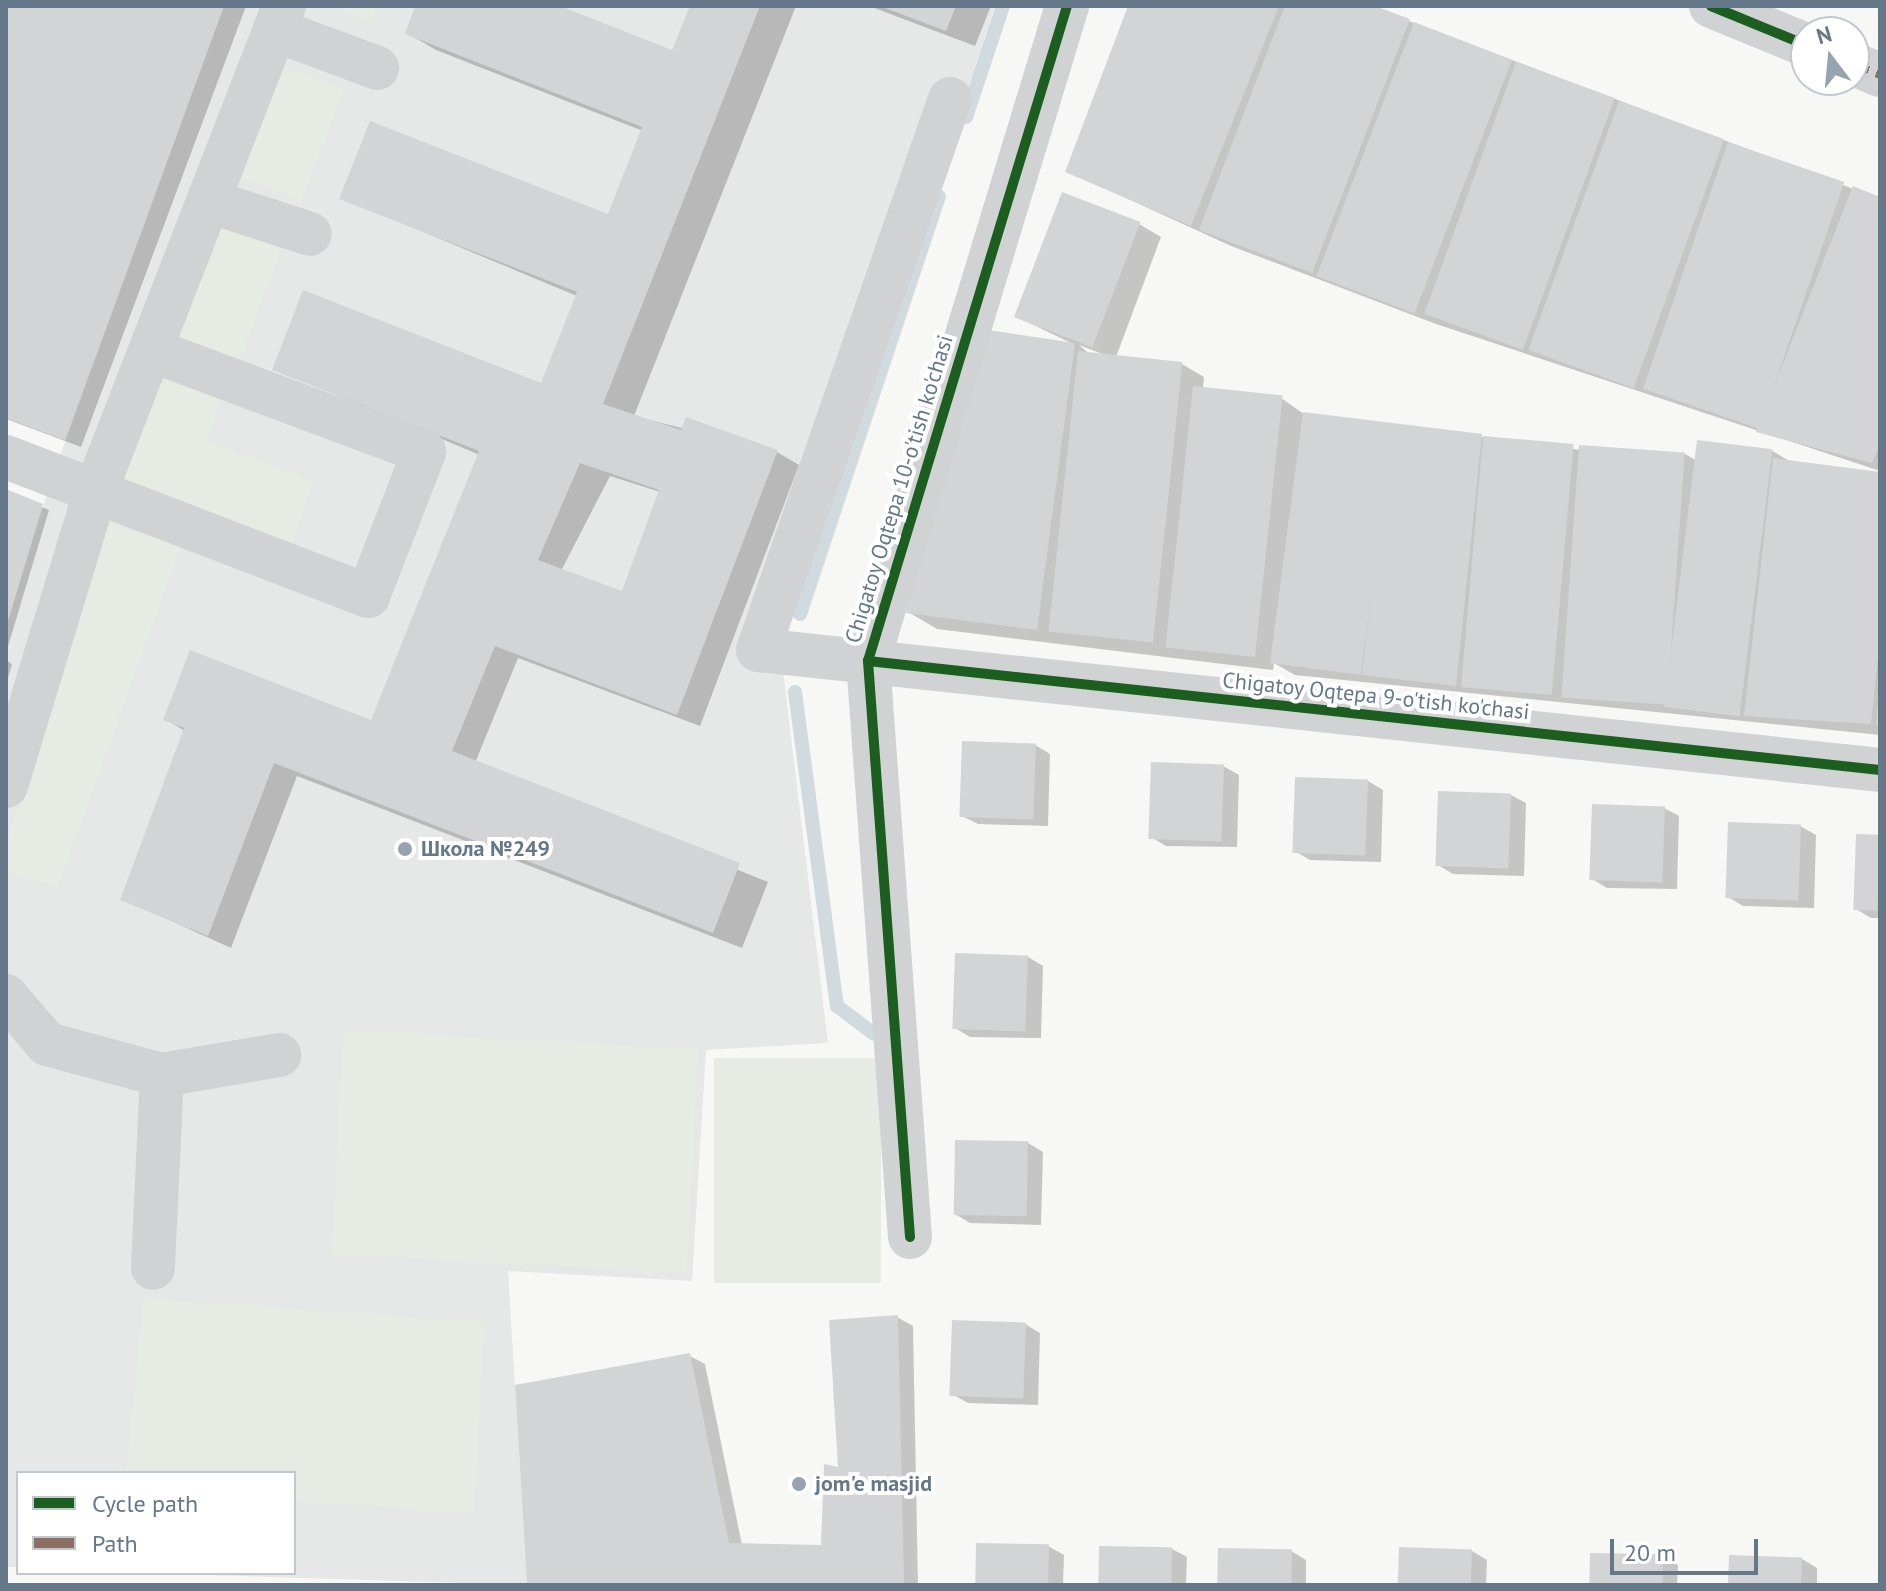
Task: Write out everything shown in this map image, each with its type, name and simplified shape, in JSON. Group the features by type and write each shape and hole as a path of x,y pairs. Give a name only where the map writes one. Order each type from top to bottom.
{"street":[{"name":"Chigatoy Oqtepa 10-o'tish ko'chasi","path":"910,1237 868,661 1067,6"},
{"path":"1711,6 1790,38"},
{"path":"6,786 96,490 280,18 377,68"},
{"name":"Chigatoy Oqtepa 9-o'tish ko'chasi","path":"950,99 758,650 1880,770"},
{"path":"209,201 310,234"},
{"path":"6,457 368,596 424,452 151,350"},
{"path":"6,996 47,1044 162,1075 279,1055"},
{"path":"153,1268 162,1075"}],"shaded area":[{"name":"Школа №249","path":"224,6 995,6 781,654 828,1043 706,1050 692,1281 508,1271 527,1585 206,1575 296,1575 296,1471 16,1471 16,1567 6,1567 6,627 53,475"},
{"path":"329,6 378,6 372,22"},
{"path":"281,65 344,89 302,200 238,176"},
{"path":"217,226 281,249 240,361 176,338"},
{"path":"163,371 225,393 207,441 314,481 290,547 120,484"},
{"path":"103,522 181,547 58,887 6,873 6,845"},
{"path":"343,1030 699,1049 687,1273 331,1255"},
{"path":"714,1058 881,1058 881,1283 714,1283"},
{"path":"143,1298 485,1322 474,1514 296,1501 296,1471 126,1471"}],"building":[{"path":"6,6 224,6 65,440 6,418"},
{"path":"415,6 560,6 672,50 690,6 760,6 603,404 681,430 686,417 778,450 677,715 495,646 452,751 740,863 713,933 274,763 208,936 120,900 184,728 163,720 190,650 371,720 479,451 272,370 303,290 541,383 577,292 339,199 370,121 608,214 642,127 405,34","holes":["580,463 659,490 622,591 538,560"]},
{"path":"880,6 956,6 946,31"},
{"path":"1128,6 1279,6 1191,226 1065,172"},
{"path":"1285,6 1375,6 1410,19 1312,273 1199,230"},
{"path":"1414,22 1512,60 1415,314 1317,276"},
{"path":"1516,62 1615,98 1523,350 1424,314"},
{"path":"1619,101 1724,139 1634,388 1528,350"},
{"path":"1728,142 1844,182 1759,429 1643,389"},
{"path":"1853,186 1880,197 1880,444 1872,463 1756,432"},
{"path":"1062,192 1140,222 1092,347 1014,317"},
{"path":"975,328 1075,343 1037,630 906,613"},
{"path":"1078,351 1182,362 1153,642 1049,631"},
{"path":"1193,386 1283,395 1255,657 1166,648"},
{"path":"1303,412 1482,434 1456,686 1362,675 1372,588 1361,675 1270,663"},
{"path":"1483,436 1574,444 1552,695 1461,687"},
{"path":"1697,440 1772,449 1740,716 1664,707"},
{"path":"1579,445 1685,452 1667,705 1561,697"},
{"path":"1773,458 1880,472 1880,639 1871,724 1744,716"},
{"path":"6,489 43,504 7,624 6,624"},
{"path":"1880,706 1880,726 1876,725"},
{"path":"962,741 1036,744 1033,820 959,817"},
{"path":"1151,762 1224,765 1221,842 1148,839"},
{"path":"1295,777 1368,780 1365,856 1292,853"},
{"path":"1438,791 1511,794 1508,869 1435,866"},
{"path":"1592,804 1665,807 1662,883 1589,880"},
{"path":"1728,822 1801,825 1798,901 1725,898"},
{"path":"1856,834 1880,835 1877,911 1853,910"},
{"path":"955,953 1028,956 1025,1032 952,1029"},
{"path":"955,1140 1028,1141 1027,1216 954,1215"},
{"path":"898,1315 904,1585 527,1585 515,1385 690,1353 729,1543 821,1545 824,1464 838,1467 829,1320"},
{"path":"952,1320 1026,1323 1023,1399 949,1396"},
{"path":"976,1543 1049,1544 1048,1585 975,1585"},
{"path":"1099,1546 1172,1547 1171,1585 1098,1585"},
{"path":"1399,1547 1472,1550 1471,1585 1398,1585"},
{"path":"1218,1548 1292,1549 1291,1585 1217,1585"},
{"path":"1590,1553 1663,1554 1662,1585 1589,1585"},
{"path":"1729,1555 1802,1558 1801,1585 1728,1585"}],"waterway":[{"path":"966,117 1003,6"},
{"path":"800,614 939,197"},
{"path":"795,692 837,1006 874,1034"}],"marked path":[{"path":"1870,71 1880,75"}],"cycle path":[{"path":"910,1237 868,661 1067,6"},
{"path":"1711,6 1790,38"},
{"path":"868,661 1880,770"}],"place":[{"name":"Школа №249","path":"405,849"},
{"name":"jom'e masjid","path":"799,1484"}]}
